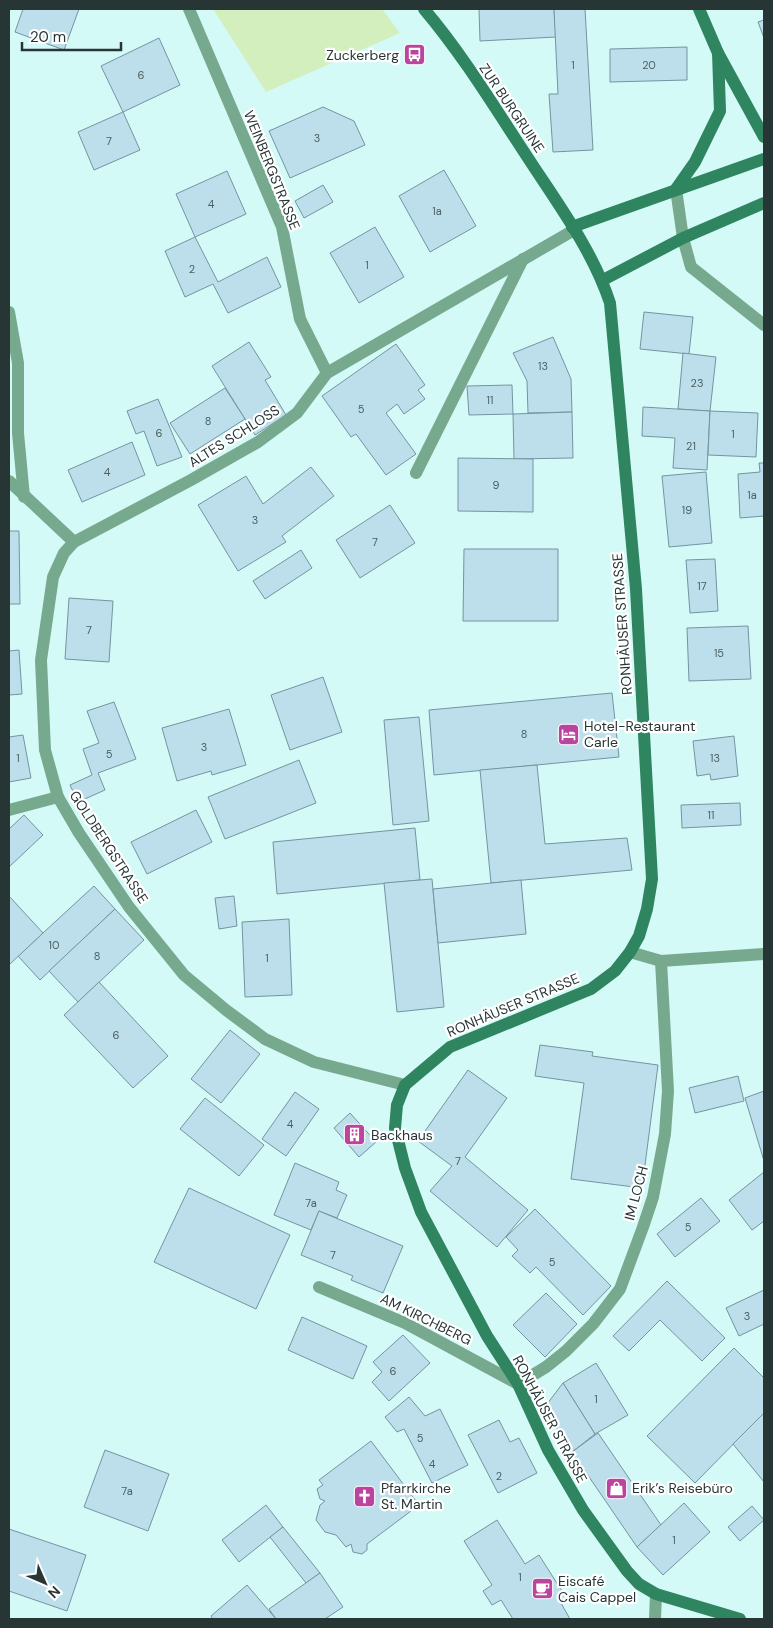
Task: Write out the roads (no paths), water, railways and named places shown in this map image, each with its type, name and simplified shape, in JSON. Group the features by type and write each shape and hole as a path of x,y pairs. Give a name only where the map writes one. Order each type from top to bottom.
{"street":[{"name":"WEINBERGSTRASSE","path":"189,9 282,227 300,319 327,373"},
{"name":"ZUR BURGRUINE","path":"424,9 480,87 573,228"},
{"path":"699,9 718,53 764,137"},
{"path":"718,53 720,111 695,162 676,189 684,238 691,267 764,325"},
{"path":"573,228 676,189 764,159"},
{"path":"603,280 684,238 764,203"},
{"name":"ALTES SCHLOSS","path":"74,542 258,442 297,413 327,373 573,228"},
{"name":"RONHÄUSER STRASSE","path":"573,228 603,280 610,302 614,330 636,589 652,878 647,909 630,952 615,971 590,989 450,1047 405,1085 396,1105 395,1128 405,1168 420,1212 487,1336 518,1384 548,1450 583,1510 639,1584 656,1594 740,1619"},
{"path":"416,473 523,259"},
{"path":"9,312 18,362 18,433 24,497"},
{"path":"9,481 74,542"},
{"name":"GOLDBERGSTRASSE","path":"74,542 64,553 53,577 41,660 45,750 58,797 129,907 184,975 226,1010 265,1039 314,1062 405,1085"},
{"path":"9,810 58,797"},
{"path":"630,952 661,962 764,954"},
{"name":"IM LOCH","path":"518,1384 559,1357 593,1324 620,1289 643,1227 653,1197 666,1134 668,1091 661,962"},
{"name":"AM KIRCHBERG","path":"319,1287 405,1322 518,1384"},
{"path":"655,1619 656,1594"}],"place":[{"name":"Zuckerberg","path":"415,55"},
{"name":"Hotel-Restaurant Carle","path":"568,734"},
{"name":"Backhaus","path":"355,1135"},
{"name":"Erik’s Reisebüro","path":"616,1488"},
{"name":"Pfarrkirche St. Martin","path":"365,1496"},
{"name":"Eiscafé Cais Cappel","path":"542,1589"}]}
